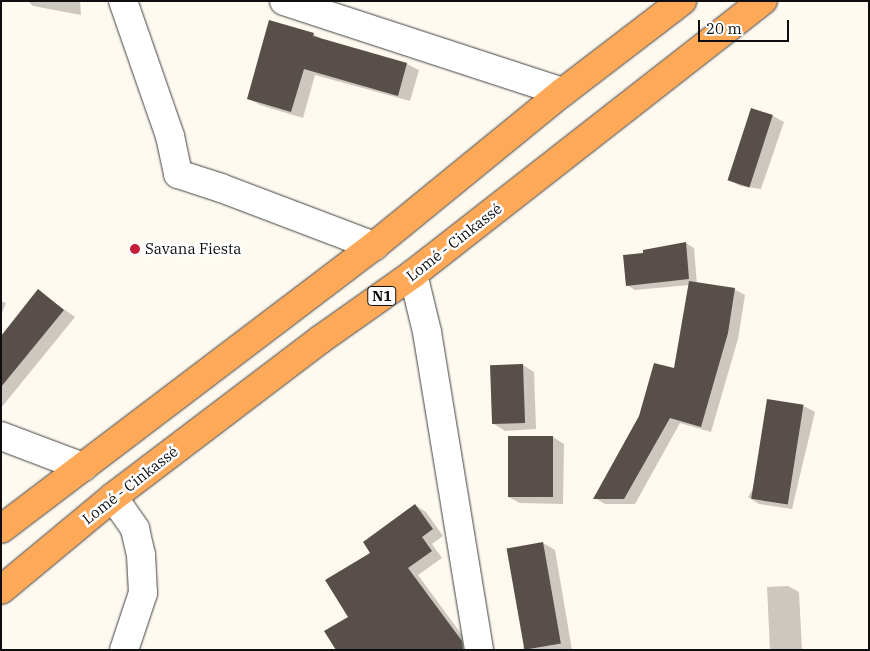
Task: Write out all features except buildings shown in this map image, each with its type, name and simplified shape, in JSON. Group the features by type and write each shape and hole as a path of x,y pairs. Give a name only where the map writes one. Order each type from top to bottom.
{"highway":[{"path":"1,528 374,246 563,92 682,1"},
{"name":"Lomé - Cinkassé","path":"1,590 113,497 321,339 413,274 763,1"},
{"path":"83,466 113,497"}],"street":[{"path":"123,1 170,136 178,174 221,188 374,246"},
{"path":"284,1 563,92"},
{"path":"413,274 427,332 480,650"},
{"path":"1,436 83,466"},
{"path":"113,497 135,529 142,555 143,593 124,650"}],"place":[{"name":"Savana Fiesta","path":"135,249"}]}
